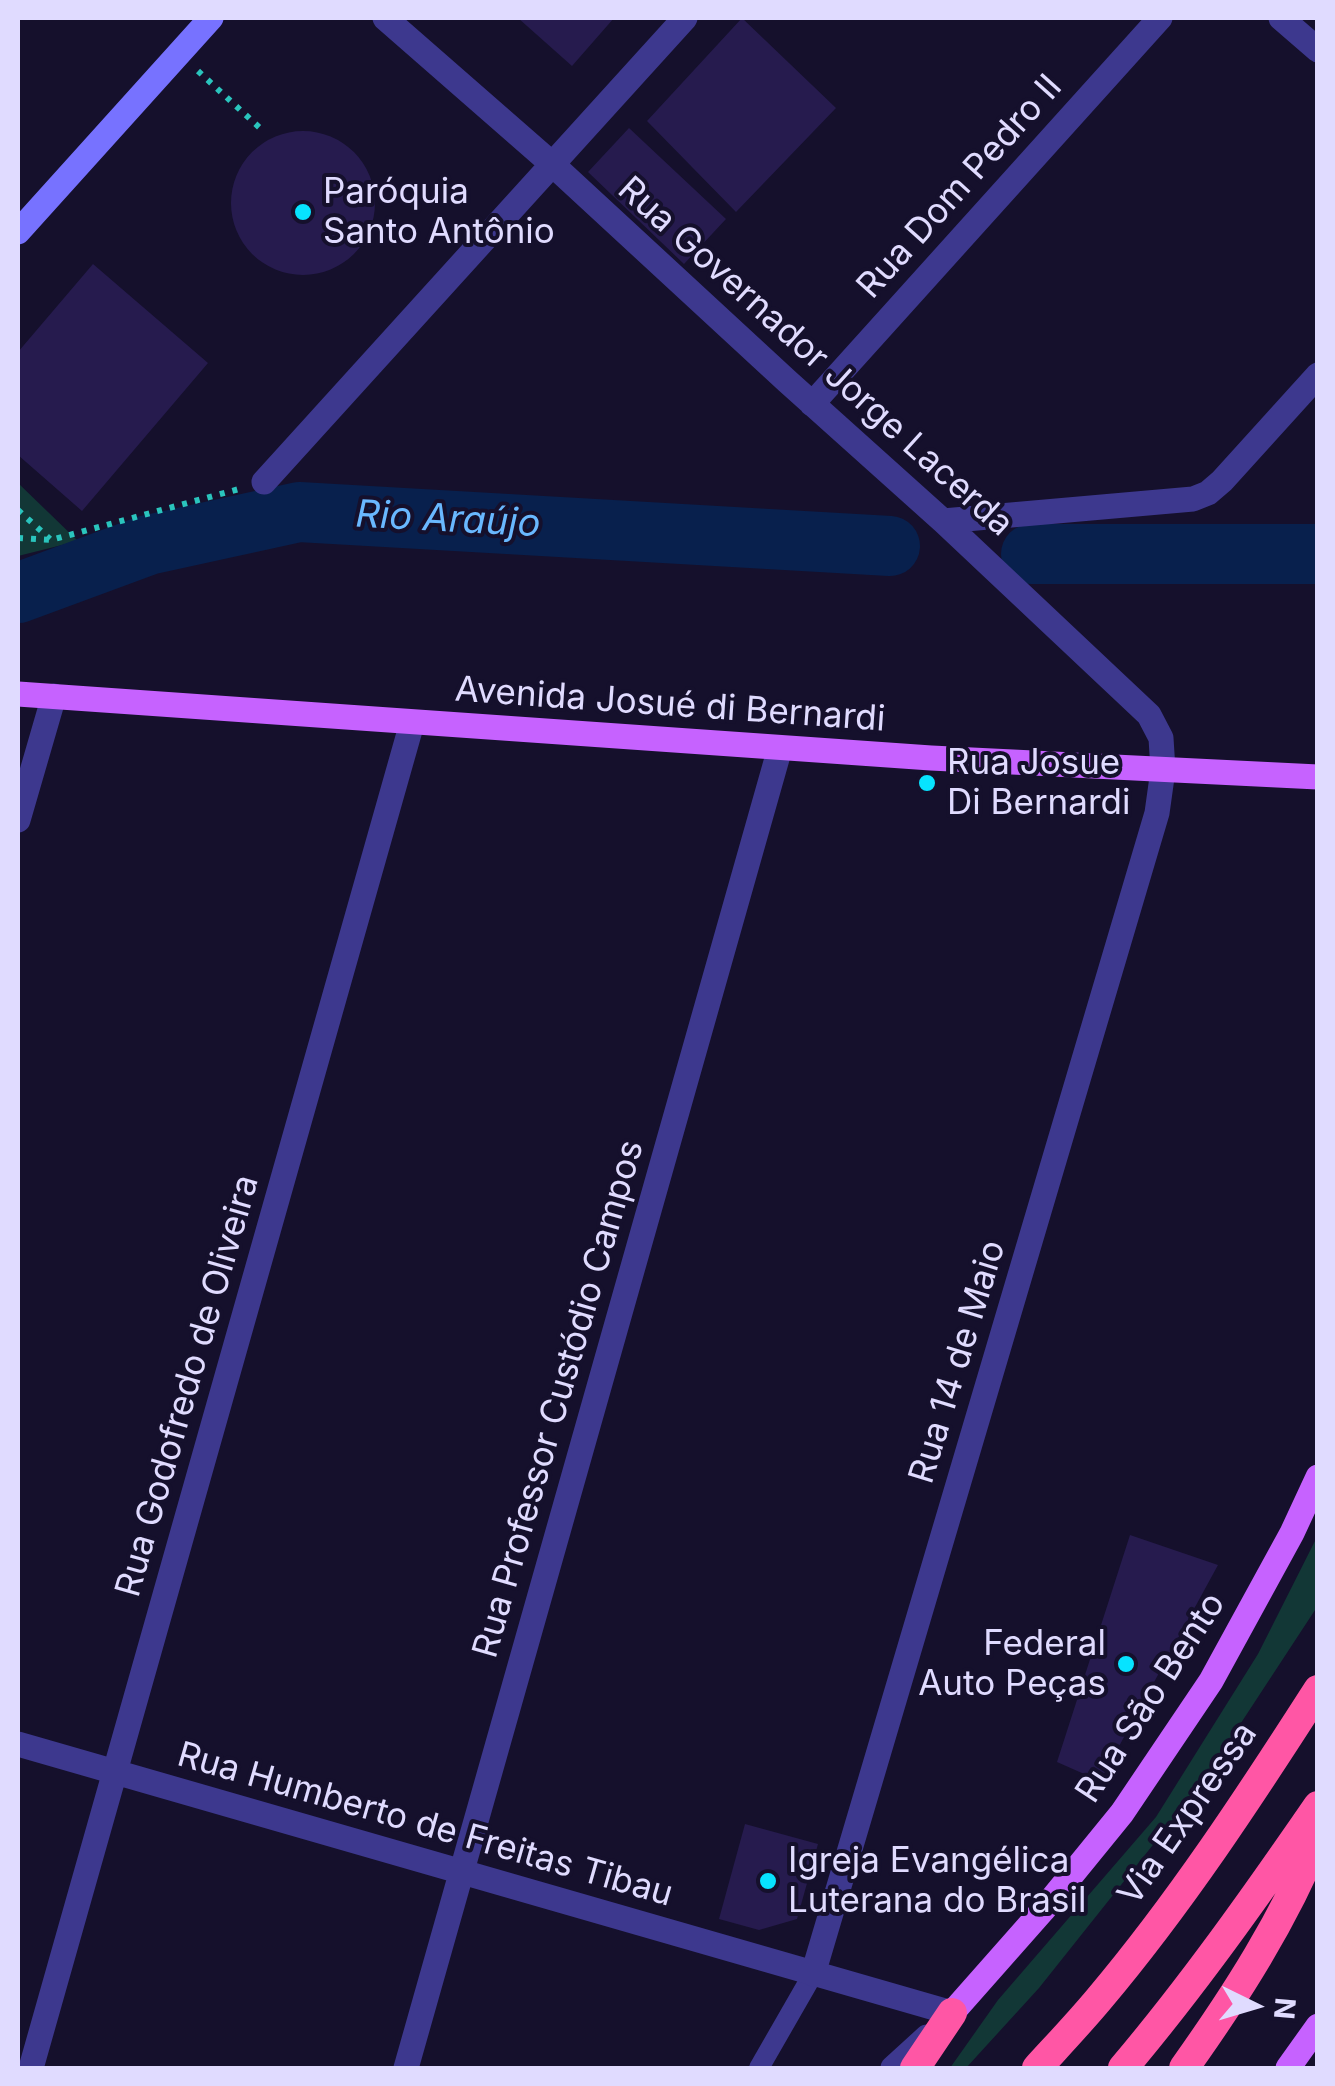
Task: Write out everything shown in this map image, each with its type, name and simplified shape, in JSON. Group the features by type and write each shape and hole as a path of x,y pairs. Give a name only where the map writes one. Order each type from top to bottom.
{"highway":[{"name":"Via Expressa","path":"1037,2068 1100,1998 1175,1900 1318,1690"},
{"path":"1122,2068 1246,1909 1318,1806"},
{"path":"1184,2068 1237,1994 1300,1881 1318,1837"},
{"path":"915,2068 952,2013"}],"main road":[{"path":"18,232 211,18"},
{"name":"Avenida Josué di Bernardi","path":"18,694 780,748 1318,777"},
{"name":"Rua São Bento","path":"952,2013 1122,1813 1211,1681 1318,1478"},
{"path":"1288,2068 1318,2026"}],"street":[{"name":"Rua Governador Jorge Lacerda","path":"386,18 552,164 1149,714 1160,738 1164,770"},
{"path":"264,482 685,18"},
{"name":"Rua Dom Pedro II","path":"812,404 1160,18"},
{"path":"1281,18 1318,50"},
{"path":"943,521 1193,499 1222,481 1318,376"},
{"path":"18,820 54,696"},
{"name":"Rua Godofredo de Oliveira","path":"31,2068 412,723"},
{"name":"Rua Professor Custódio Campos","path":"406,2068 780,748"},
{"name":"Rua 14 de Maio","path":"813,1974 1152,832 1164,770"},
{"name":"Rua Humberto de Freitas Tibau","path":"18,1744 952,2013"},
{"name":"Rua São Bento","path":"893,2068 952,2013"}],"lane":[{"path":"760,2068 813,1974"}],"path":[{"path":"179,53 261,129"},
{"path":"18,538 51,540 264,482"},
{"path":"18,510 51,540"}],"green space":[{"path":"18,483 78,541 18,556"},
{"path":"1317,1537 1317,1607 1199,1787 1039,1988 966,2068 950,2068 998,2000 1156,1817 1258,1654"}],"building":[{"path":"518,18 614,18 572,66"},
{"path":"742,18 836,108 736,212 647,121"},
{"path":"629,128 726,219 684,264 588,172"},
{"name":"Paróquia Santo Antônio","path":"303,131 331,136 354,152 370,175 375,203 370,231 354,254 331,270 303,275 275,270 252,254 236,231 231,203 236,175 252,152 275,136"},
{"path":"93,264 208,363 82,511 18,455 18,352"},
{"name":"Federal Auto Peças","path":"1130,1535 1218,1565 1100,1781 1057,1762"},
{"name":"Igreja Evangélica Luterana do Brasil","path":"745,1824 818,1844 797,1919 759,1930 719,1919"}],"waterway":[{"name":"Rio Araújo","path":"18,593 148,545 299,512 890,546"},
{"name":"Rio Araújo","path":"1031,554 1318,554"}],"place":[{"name":"Paróquia Santo Antônio","path":"303,212"},
{"name":"Rua Josue Di Bernardi","path":"927,783"},
{"name":"Federal Auto Peças","path":"1126,1664"},
{"name":"Igreja Evangélica Luterana do Brasil","path":"768,1881"}]}
